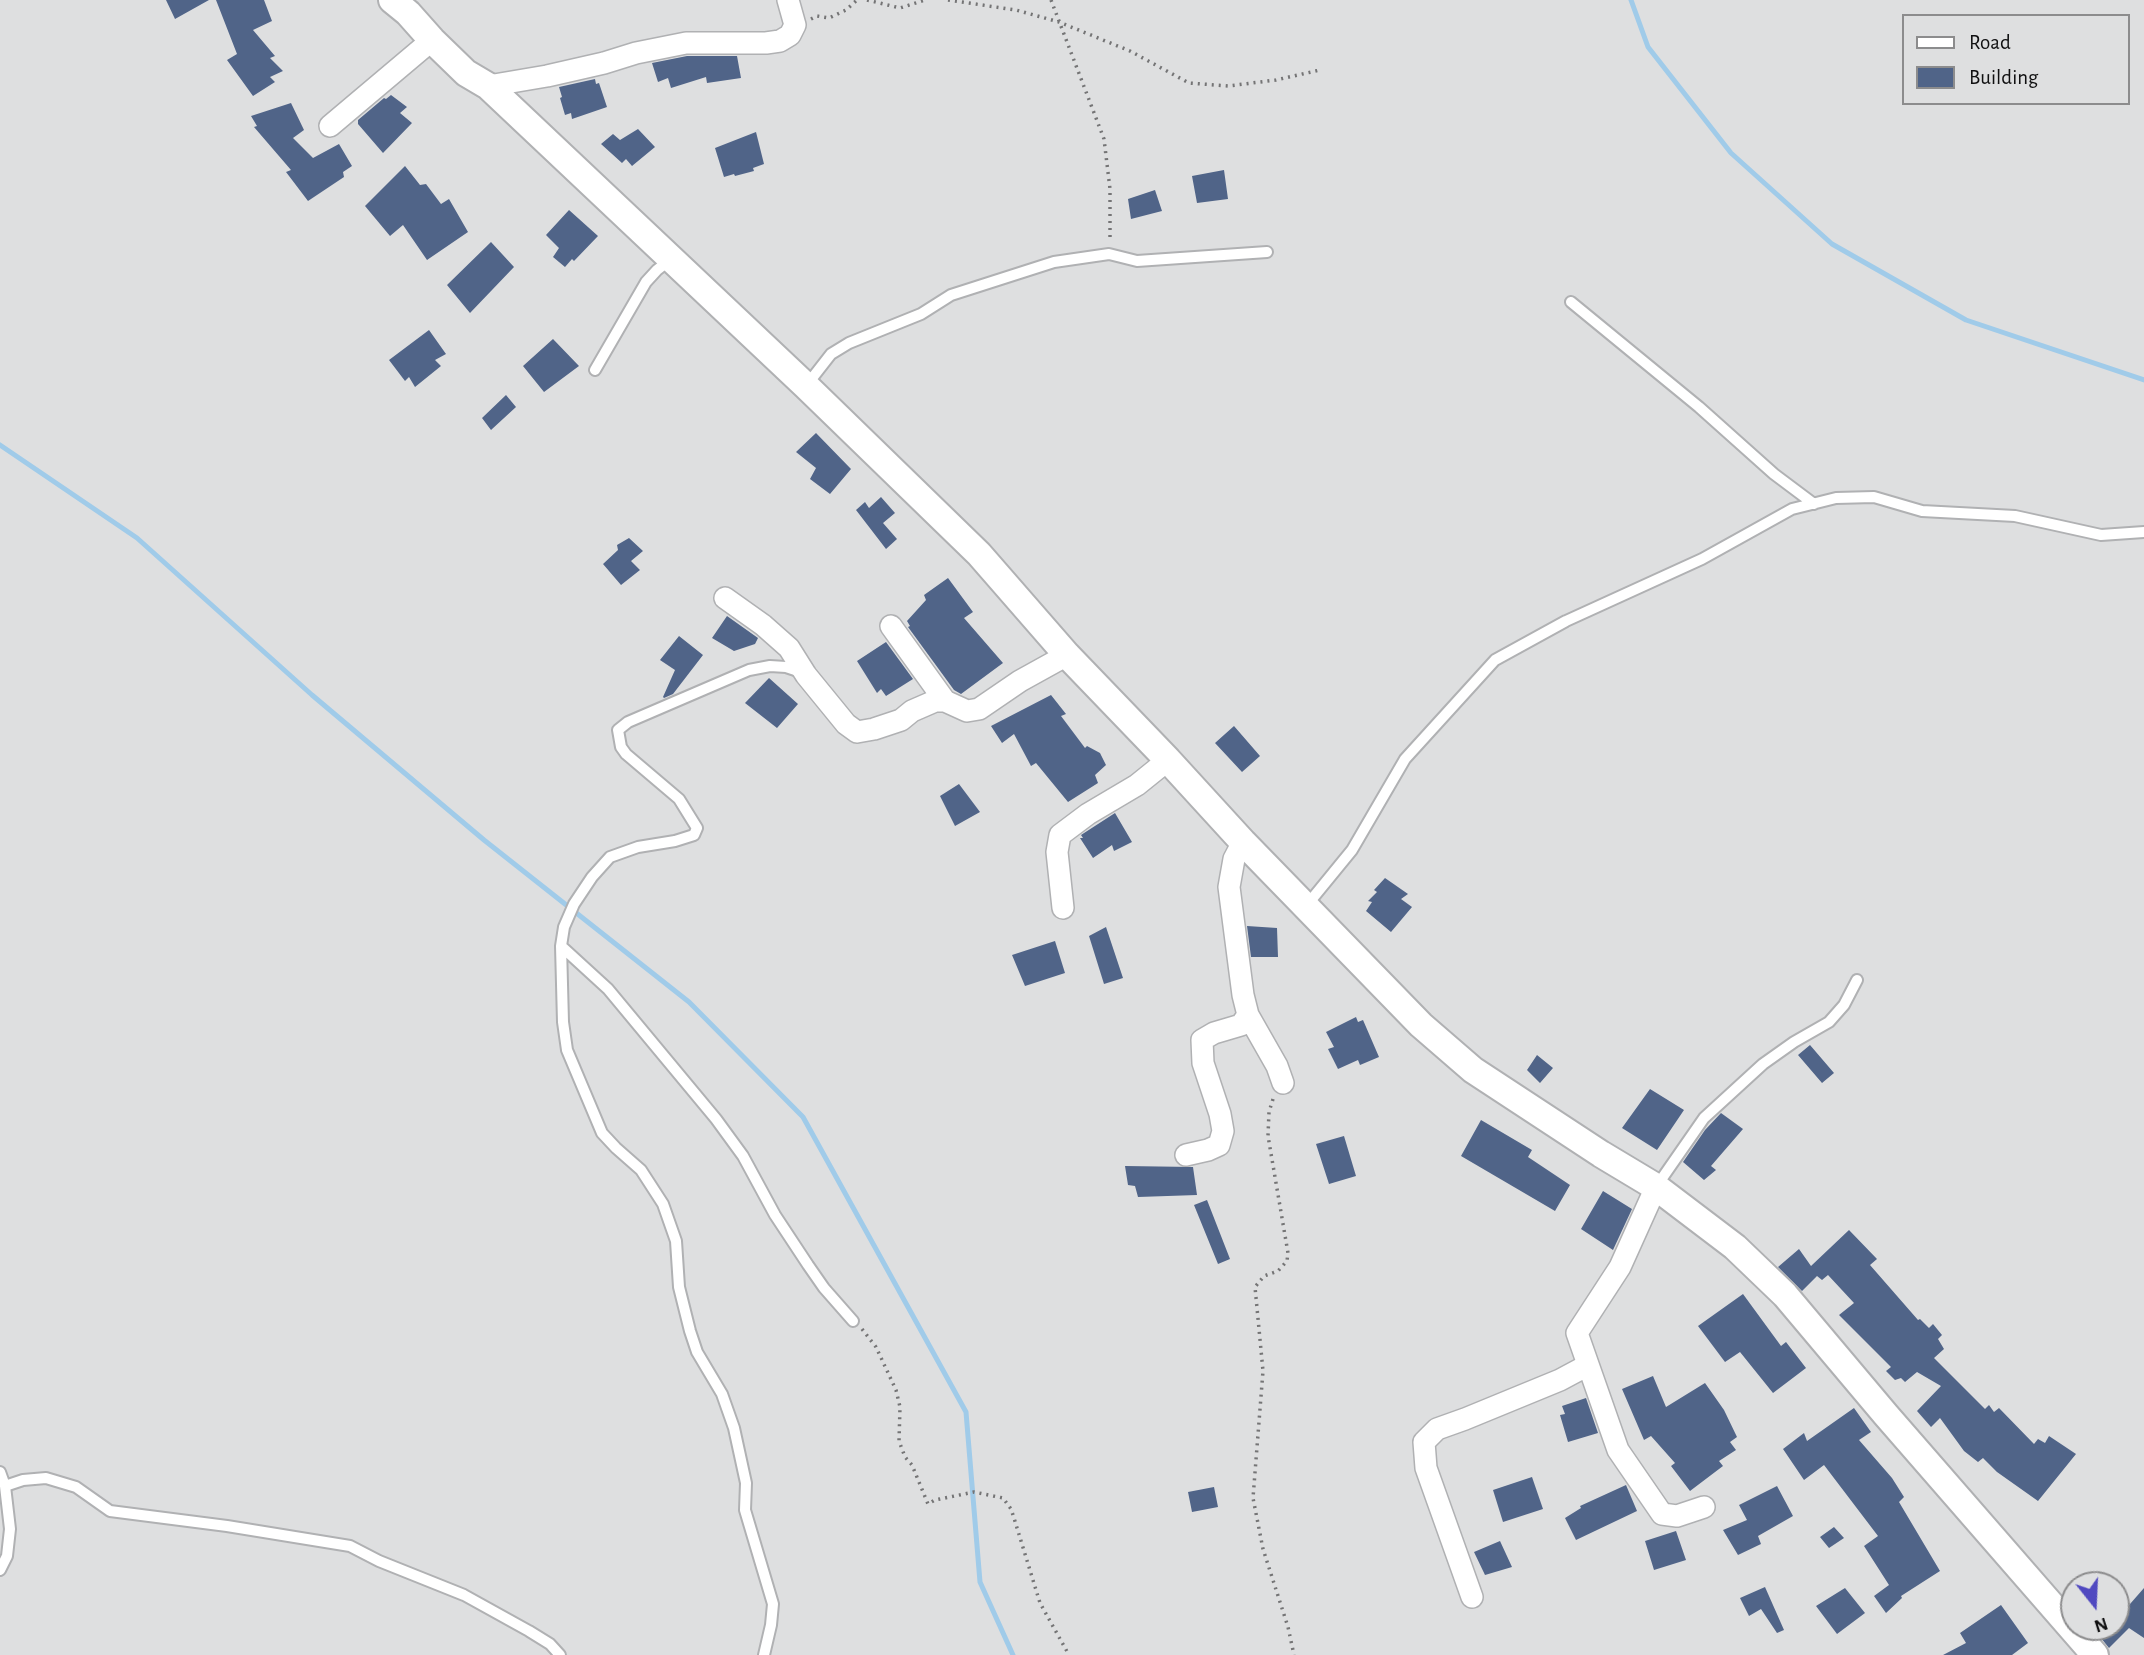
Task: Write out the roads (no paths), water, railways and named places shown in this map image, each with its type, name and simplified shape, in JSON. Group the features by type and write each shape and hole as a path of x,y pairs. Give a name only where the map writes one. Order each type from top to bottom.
{"street":[{"path":"488,86 547,76 686,43 780,41 790,35 795,25 788,0"},
{"path":"405,4 432,40 466,73 488,86 806,386 979,554 1067,655 1243,842 1421,1025 1474,1070 1656,1187 1735,1247 1786,1295 1886,1415 2095,1655"},
{"path":"330,126 432,40"},
{"path":"726,598 763,625 789,649 806,675 846,724 857,732 901,720 925,704 935,701 945,701 967,711 979,709 1020,681 1067,655"},
{"path":"891,626 945,701"},
{"path":"1063,908 1057,852 1060,835 1088,814 1137,785 1168,760"},
{"path":"1243,842 1234,859 1229,887 1243,995 1248,1015 1277,1066 1283,1083"},
{"path":"1186,1155 1219,1145 1223,1130 1203,1063 1202,1040 1214,1033 1241,1025 1248,1015"},
{"path":"1656,1187 1620,1267 1577,1333 1618,1450 1662,1514 1678,1516 1704,1507"},
{"path":"1472,1597 1426,1468 1424,1442 1437,1429 1548,1385 1588,1365"}],"lane":[{"path":"806,386 831,354 849,343 921,314 951,295 1054,262 1110,254 1138,261 1267,252"},
{"path":"595,370 646,282 671,259"},
{"path":"1572,302 1699,407 1774,474 1814,503"},
{"path":"1306,906 1352,850 1405,759 1495,660 1566,621 1702,559 1792,509 1836,498 1874,497 1922,511 2015,516 2101,535 2144,532"},
{"path":"764,1655 773,1604 745,1510 746,1483 734,1428 722,1394 697,1352 690,1331 679,1287 676,1241 663,1204 641,1170 602,1133 567,1050 563,1022 561,946 564,927 574,904 610,856 694,835 697,828 679,799 626,754 621,747 618,730 628,722 749,670 771,666 786,667 806,675"},
{"path":"561,946 608,989 716,1119 743,1156 775,1215 808,1265 824,1288 857,1324"},
{"path":"1656,1187 1704,1118 1763,1064 1829,1022 1844,1005 1857,980"},
{"path":"0,1472 5,1486 10,1529 7,1556 0,1570"},
{"path":"5,1486 23,1480 46,1478 76,1487 110,1511 227,1525 350,1546 379,1561 464,1595 529,1630 550,1644 560,1655"}],"waterway":[{"path":"1631,0 1648,47 1731,153 1832,244 1966,320 2144,380"},
{"path":"0,445 137,538 312,695 484,840 689,1002 803,1117 966,1412 980,1582 1013,1655"}]}
